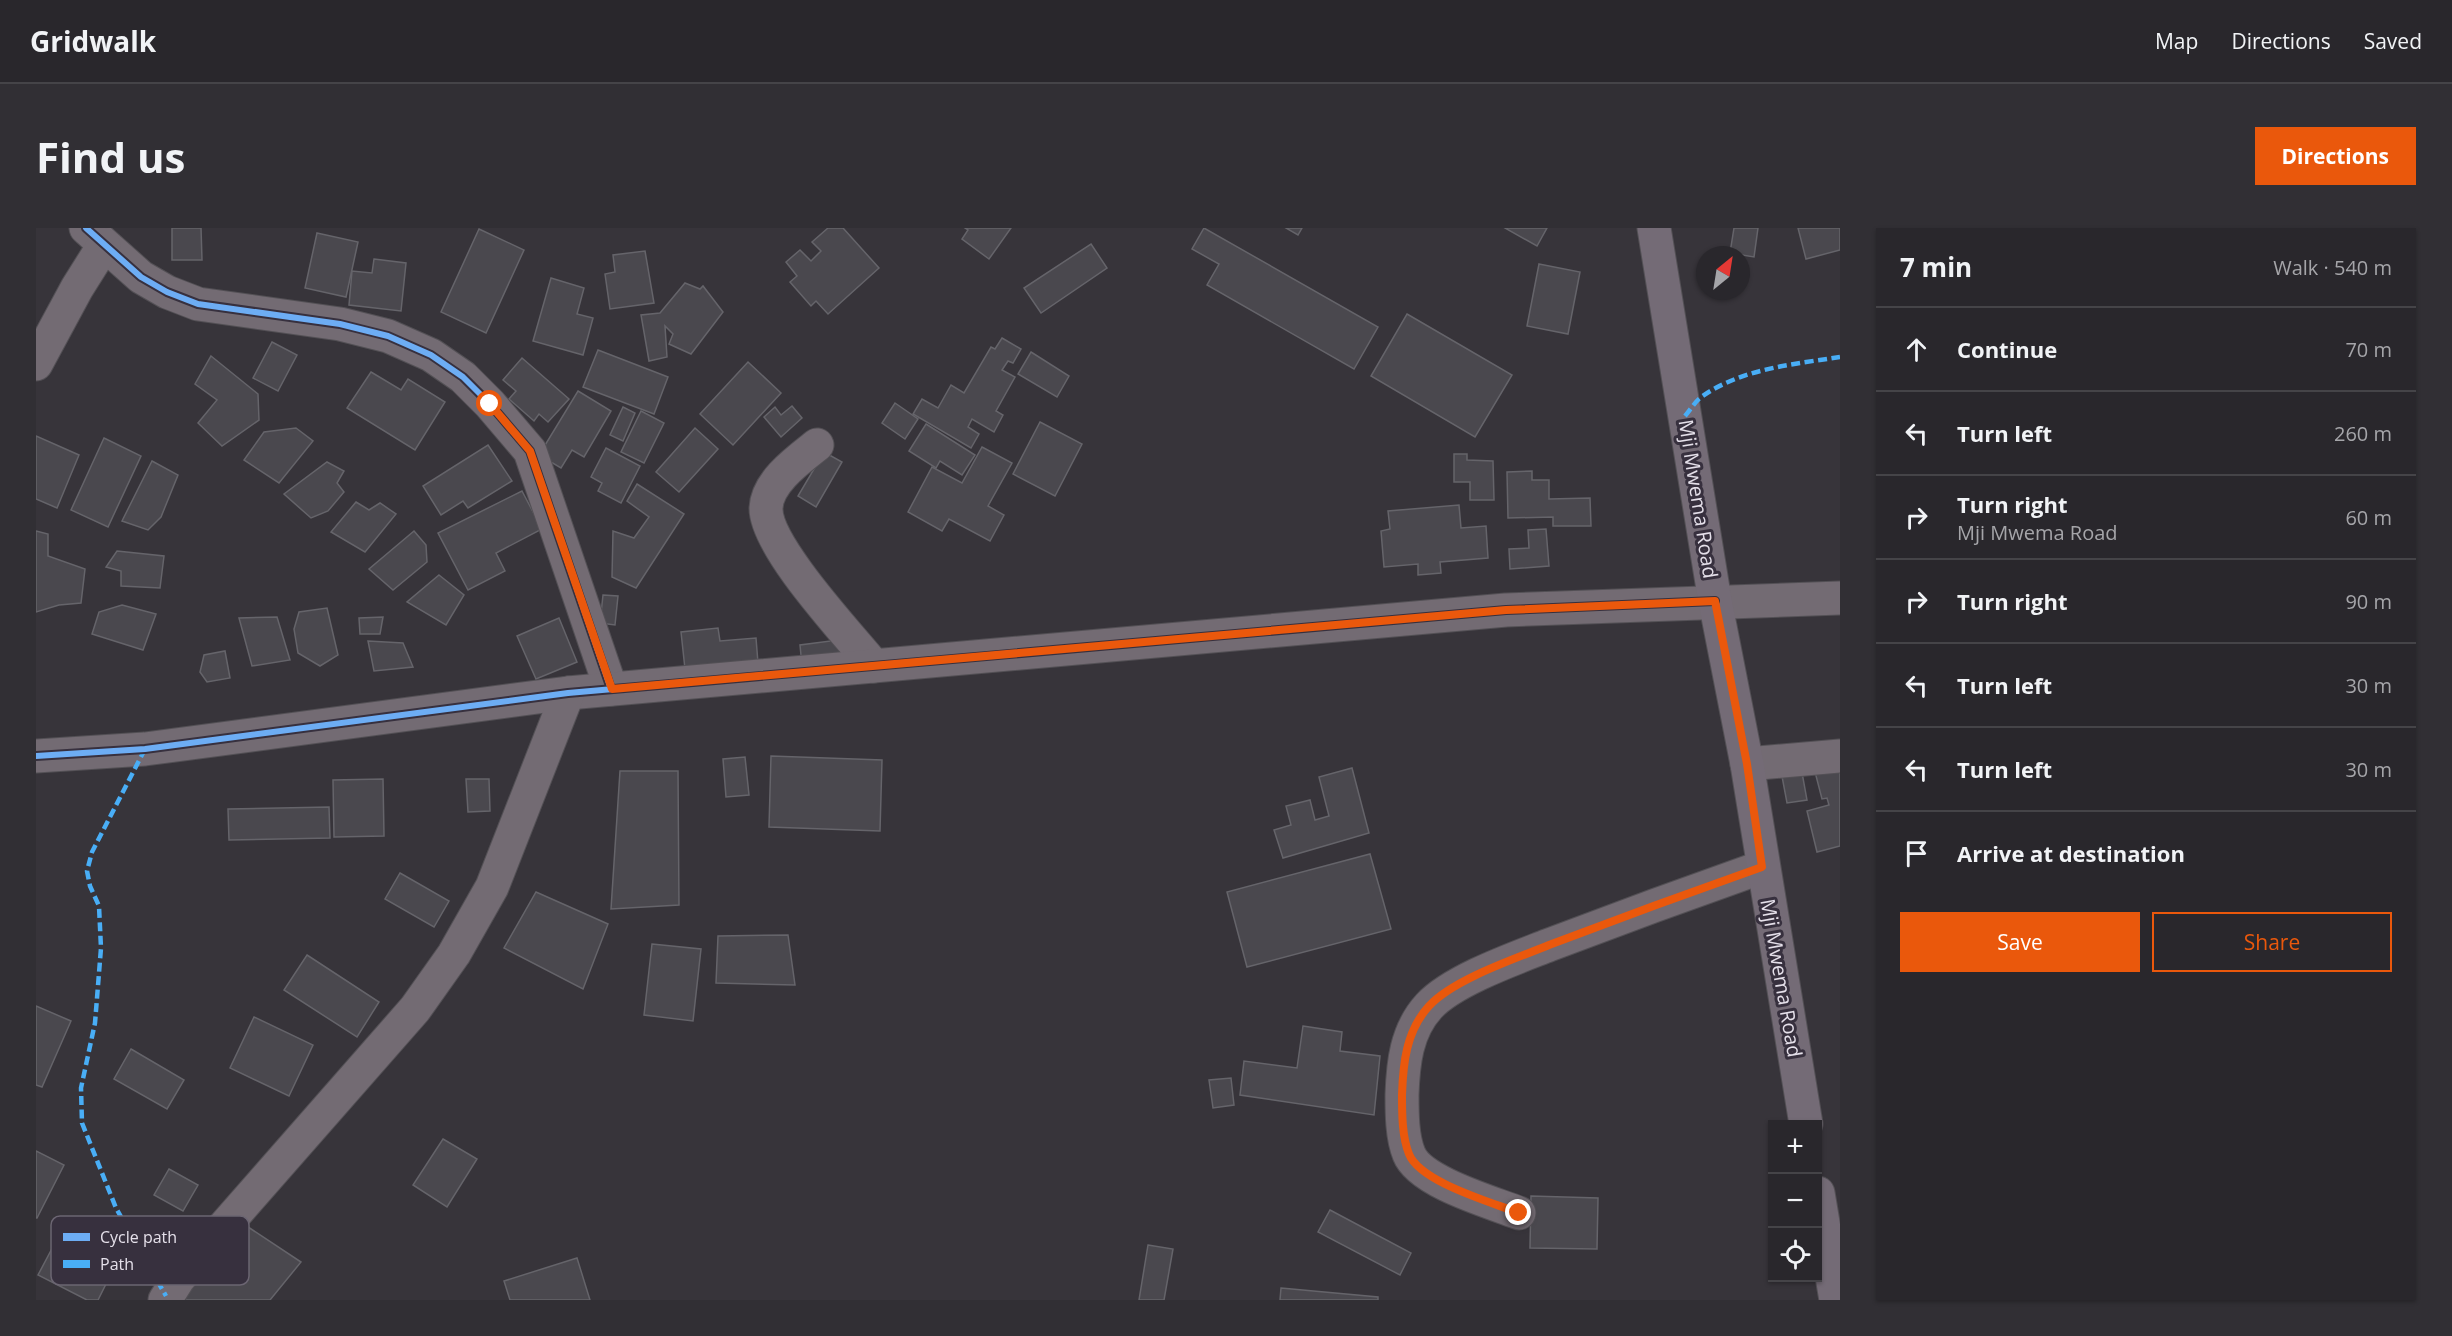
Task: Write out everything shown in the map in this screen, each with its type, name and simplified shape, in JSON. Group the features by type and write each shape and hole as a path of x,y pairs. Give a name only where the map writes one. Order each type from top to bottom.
{"main road":[{"name":"Mji Mwema Road","path":"1654,228 1715,601 1747,764 1805,1120"},
{"path":"1822,1217 1836,1300"}],"street":[{"path":"36,364 77,288 95,237 141,277 167,292 198,304 340,324 388,336 431,354 463,377 490,404 530,451 612,689"},
{"path":"817,446 788,469 770,493 766,508 770,531 783,554 874,666"},
{"path":"36,756 145,749 568,693 1506,610 1840,598"},
{"path":"233,1216 415,1009 454,954 492,887 568,693"},
{"path":"1747,764 1840,756"},
{"path":"1519,1213 1440,1181 1418,1167 1409,1155 1402,1103 1403,1062 1413,1030 1429,1006 1449,991 1498,965 1762,867"},
{"path":"165,1300 174,1285"}],"building":[{"path":"172,228 201,228 202,260 172,260"},
{"path":"828,228 843,228 879,268 828,314 816,301 811,306 790,282 797,276 786,262 800,250 811,261 821,251 812,242"},
{"path":"965,228 1011,228 989,259 962,239 968,230"},
{"path":"1204,228 1378,327 1354,369 1207,285 1219,264 1192,249"},
{"path":"1286,228 1302,228 1298,235"},
{"path":"1505,228 1547,228 1537,246"},
{"path":"1734,228 1758,228 1754,257 1750,256 1750,246 1731,246"},
{"path":"1798,228 1840,228 1840,250 1806,259"},
{"path":"479,229 524,250 486,333 441,312"},
{"path":"317,233 358,242 346,297 305,288"},
{"path":"1091,244 1107,268 1041,313 1024,288"},
{"path":"645,251 654,303 610,309 605,274 615,272 613,255"},
{"path":"374,259 406,263 401,311 349,305 352,271 372,273"},
{"path":"1539,264 1580,272 1568,334 1527,326"},
{"path":"551,278 584,288 577,314 593,318 583,355 533,341"},
{"path":"685,283 700,289 703,286 723,312 691,354 669,344 673,334 665,326 667,357 649,361 641,315 660,313"},
{"path":"1407,314 1512,375 1475,437 1371,376"},
{"path":"1002,338 1021,349 1013,363 1008,361 1002,370 1015,377 996,411 1003,415 994,432 972,419 968,427 979,434 971,448 913,414 922,399 938,408 951,385 964,393 991,347 995,349"},
{"path":"272,342 297,355 278,391 253,378"},
{"path":"598,350 668,377 654,414 583,387"},
{"path":"1031,352 1069,376 1057,397 1018,374"},
{"path":"211,356 258,394 259,420 222,446 198,423 217,400 195,384"},
{"path":"522,358 569,399 548,422 539,414 534,421 509,399 516,391 503,380"},
{"path":"748,362 781,393 733,445 700,414"},
{"path":"371,372 401,390 408,379 445,402 415,450 347,408"},
{"path":"578,391 611,411 584,457 572,450 561,468 539,455"},
{"path":"895,403 918,419 905,439 882,423"},
{"path":"792,406 802,418 781,437 764,417 775,407 781,415"},
{"path":"623,407 635,413 623,441 610,435"},
{"path":"641,411 664,423 644,463 621,452"},
{"path":"1040,422 1082,444 1055,496 1013,474"},
{"path":"926,424 975,455 962,475 940,461 936,468 909,451"},
{"path":"296,428 313,441 279,483 244,460 264,432"},
{"path":"695,428 718,449 679,492 656,472"},
{"path":"36,436 79,455 57,508 36,499"},
{"path":"104,438 141,456 108,527 71,510"},
{"path":"488,445 512,481 468,508 463,501 441,515 423,486"},
{"path":"982,447 1012,463 988,506 1004,515 990,541 949,519 942,531 908,512 932,467 962,483"},
{"path":"606,448 640,466 621,503 598,491 602,483 591,477"},
{"path":"824,452 842,462 816,507 798,496"},
{"path":"1454,454 1467,454 1467,460 1493,461 1494,500 1470,500 1470,482 1454,482"},
{"path":"152,461 178,475 161,517 148,530 122,521"},
{"path":"327,462 344,471 337,483 344,492 328,511 311,518 284,494"},
{"path":"1532,471 1532,480 1549,480 1549,499 1590,498 1591,526 1553,526 1553,517 1508,518 1507,472"},
{"path":"637,484 684,514 636,588 612,577 613,531 634,538 649,517 627,501"},
{"path":"522,491 542,529 496,553 505,571 468,590 438,533"},
{"path":"356,502 369,510 380,503 396,514 365,552 331,532"},
{"path":"1459,505 1461,528 1486,526 1488,558 1440,562 1441,573 1418,575 1418,564 1384,567 1381,531 1390,529 1388,511"},
{"path":"1546,529 1549,566 1510,569 1509,549 1529,548 1528,530"},
{"path":"36,531 48,534 48,556 85,569 81,603 59,605 36,612"},
{"path":"414,531 426,545 427,562 393,590 369,569"},
{"path":"117,551 164,556 160,588 121,586 121,571 106,567"},
{"path":"439,575 464,595 446,625 407,602"},
{"path":"603,595 618,596 615,625 600,623"},
{"path":"122,605 156,614 143,650 92,634 99,612"},
{"path":"327,608 338,655 320,666 298,653 294,629 299,612"},
{"path":"277,617 290,660 252,666 239,618"},
{"path":"383,617 380,634 360,634 359,618"},
{"path":"559,618 577,662 536,679 517,636"},
{"path":"718,628 720,641 756,638 758,663 685,669 681,632"},
{"path":"838,640 841,661 802,666 800,645"},
{"path":"368,641 403,643 413,667 374,671"},
{"path":"225,651 230,678 207,682 200,672 204,655"},
{"path":"771,756 882,760 880,831 769,827"},
{"path":"745,757 749,795 726,797 723,759"},
{"path":"1840,762 1840,846 1817,852 1807,811 1829,805 1827,798 1822,799 1814,768"},
{"path":"1801,767 1807,800 1787,803 1781,771"},
{"path":"1352,768 1369,833 1283,858 1274,830 1291,825 1286,806 1310,800 1315,820 1329,816 1319,777"},
{"path":"620,771 678,771 679,905 611,909"},
{"path":"383,779 384,836 334,837 333,780"},
{"path":"466,779 489,779 490,811 468,812"},
{"path":"329,807 330,838 229,840 228,809"},
{"path":"1370,854 1391,929 1247,967 1227,892"},
{"path":"400,873 449,901 434,927 385,899"},
{"path":"536,892 608,924 583,989 504,948"},
{"path":"788,935 795,985 716,983 718,936"},
{"path":"652,944 701,949 693,1021 644,1015"},
{"path":"307,955 379,1002 357,1037 284,990"},
{"path":"36,1006 71,1021 42,1087 36,1085"},
{"path":"254,1017 313,1045 289,1096 230,1068"},
{"path":"1303,1026 1342,1032 1340,1051 1380,1056 1374,1115 1240,1095 1244,1061 1297,1068"},
{"path":"131,1049 184,1080 167,1109 114,1079"},
{"path":"1231,1078 1234,1105 1213,1108 1209,1080"},
{"path":"443,1139 477,1159 447,1207 413,1185"},
{"path":"36,1151 64,1165 37,1218 36,1218"},
{"path":"169,1169 198,1185 183,1211 154,1195"},
{"path":"1531,1196 1598,1198 1597,1249 1530,1248"},
{"path":"1330,1210 1411,1253 1400,1275 1318,1232"},
{"path":"249,1228 301,1262 270,1300 177,1300 189,1285 249,1285"},
{"path":"1148,1245 1173,1249 1164,1300 1139,1300"},
{"path":"51,1250 51,1282 38,1275"},
{"path":"577,1258 590,1300 510,1300 504,1281"},
{"path":"58,1285 106,1285 98,1300 87,1300"},
{"path":"1281,1288 1378,1297 1378,1300 1280,1300"}],"marked path":[{"path":"1685,416 1700,398 1732,380 1767,369 1840,357"},
{"path":"121,1216 82,1123 81,1088 95,1023 101,948 99,906 90,886 87,871 92,852 145,749"},
{"path":"160,1285 166,1296"}],"cycle path":[{"path":"86,228 141,277 167,292 198,304 340,324 388,336 431,355 463,377 490,404 530,451 611,689"},
{"path":"36,756 145,749 568,693 1506,610 1715,601"}],"route":[{"path":"490,404 530,451 612,689 1506,610 1715,601 1747,764 1762,867 1498,965 1449,991 1429,1006 1413,1030 1403,1062 1402,1103 1409,1155 1418,1167 1440,1181 1519,1213"}]}
